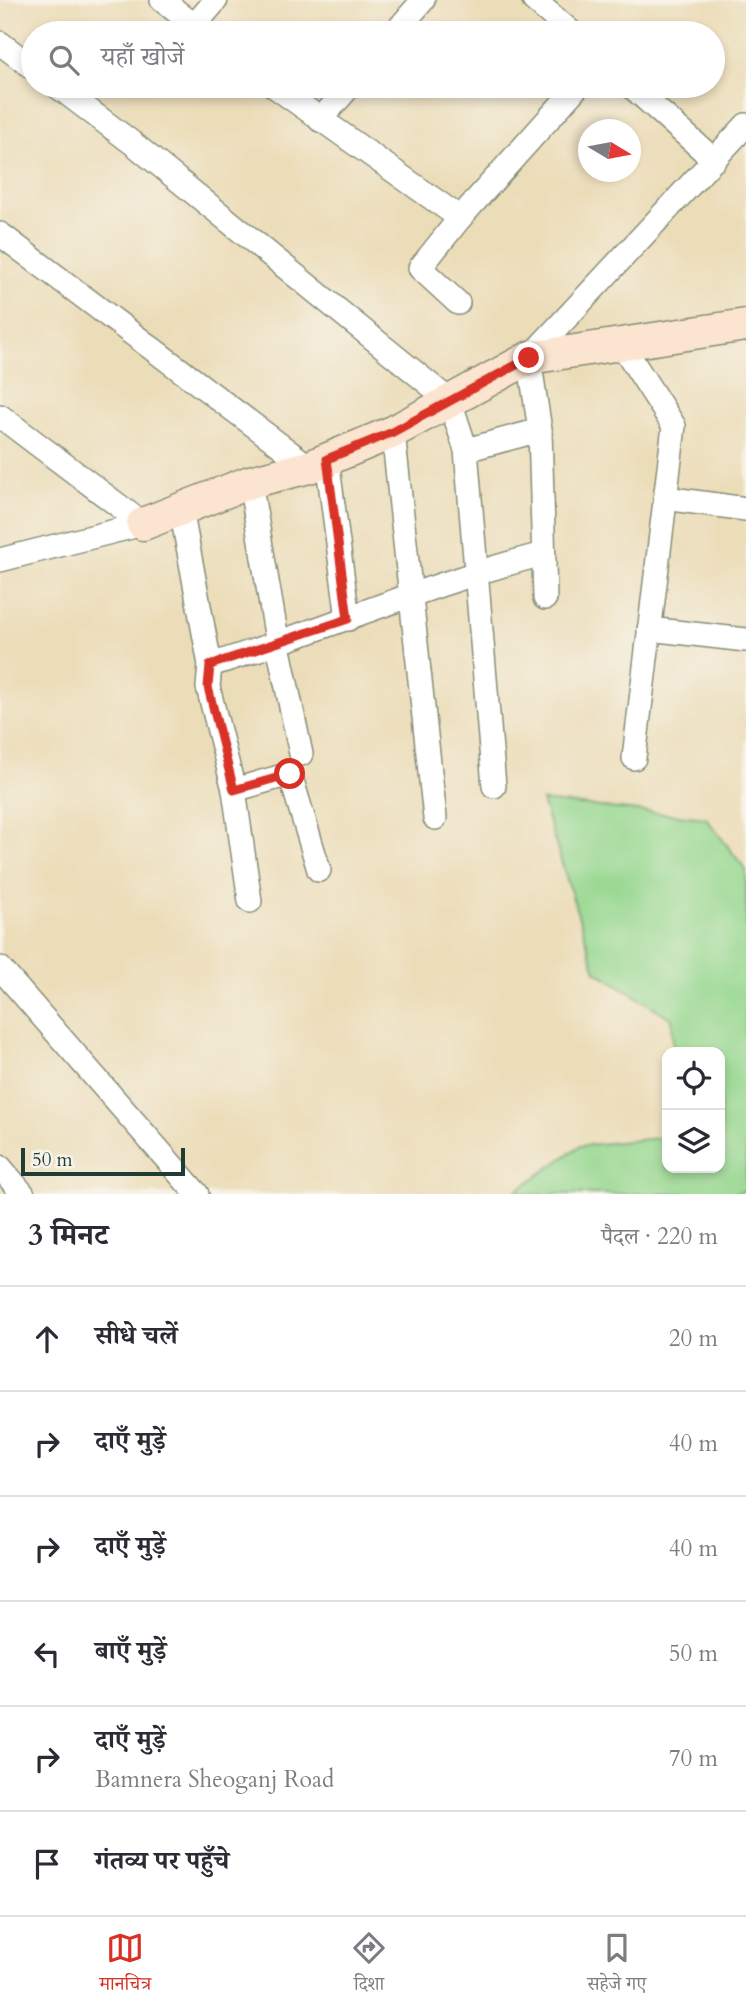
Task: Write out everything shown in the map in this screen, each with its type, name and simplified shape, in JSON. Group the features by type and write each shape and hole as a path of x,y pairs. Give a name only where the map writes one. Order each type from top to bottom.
{"main road":[{"path":"143,524 250,482 318,463 393,432 529,358 746,325"}],"street":[{"path":"162,0 189,21"},
{"path":"204,21 216,0"},
{"path":"406,21 424,0"},
{"path":"534,0 558,21"},
{"path":"0,43 21,59"},
{"path":"73,98 135,145 450,401 466,450 494,786"},
{"path":"290,98 460,218"},
{"path":"320,120 339,98"},
{"path":"458,303 421,268 460,218 567,98"},
{"path":"644,98 714,160"},
{"path":"545,598 540,430 529,358 746,125"},
{"path":"0,234 318,463 348,619"},
{"path":"622,345 674,426 634,758"},
{"path":"0,416 143,524"},
{"path":"466,450 540,430"},
{"path":"393,432 413,595 435,818"},
{"path":"250,482 278,645 301,754"},
{"path":"665,498 746,509"},
{"path":"181,509 210,665 208,687 234,790 250,901"},
{"path":"0,559 143,524"},
{"path":"210,665 278,645 475,572 543,554"},
{"path":"649,629 746,640"},
{"path":"234,790 290,774 319,870"},
{"path":"0,968 197,1194"},
{"path":"0,1167 23,1194"}],"green space":[{"path":"542,801 706,818 746,870 746,1190 734,1194 512,1194 580,1146 662,1138 662,1173 725,1173 725,1047 673,1047 672,1019 596,971"}],"route":[{"path":"290,774 234,790 208,687 210,665 278,645 348,619 327,459 393,432 529,358"}]}
